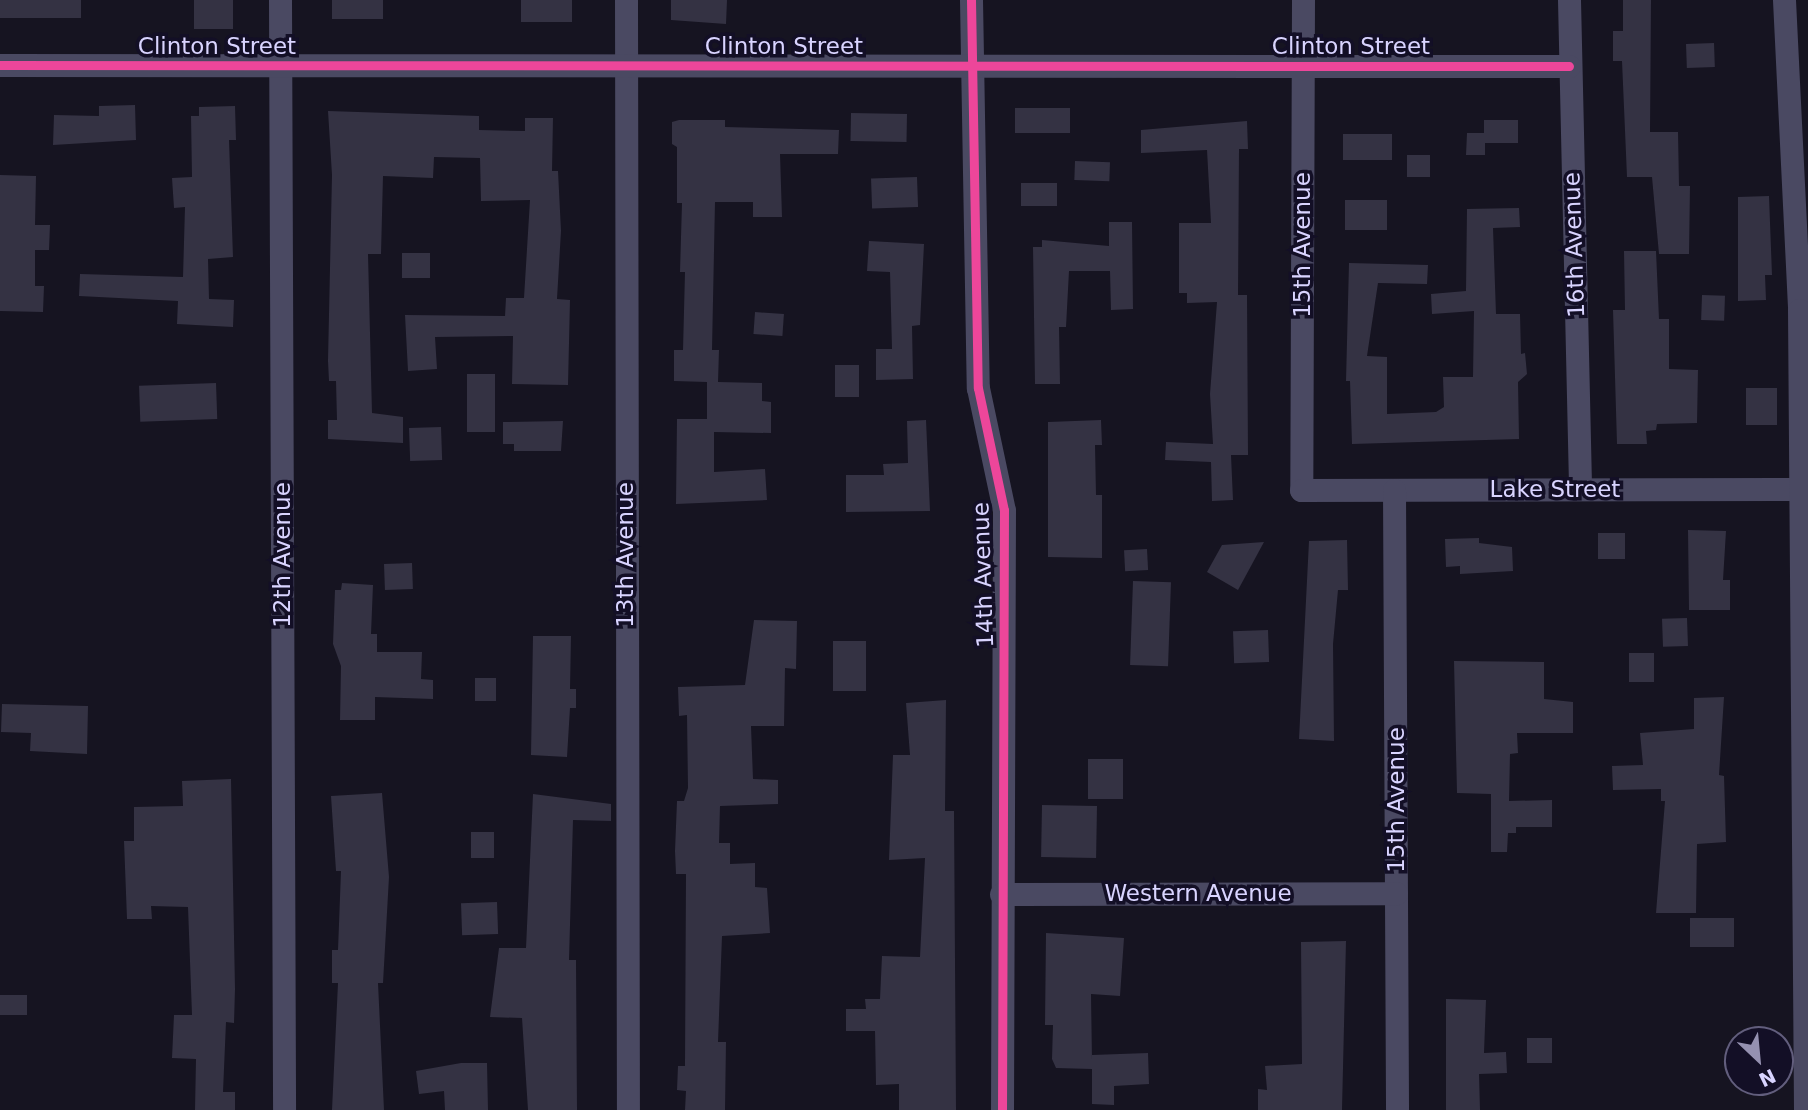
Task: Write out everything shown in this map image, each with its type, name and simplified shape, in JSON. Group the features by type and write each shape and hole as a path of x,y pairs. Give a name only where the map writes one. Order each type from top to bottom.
{"street":[{"name":"12th Avenue","path":"280,0 284,1110"},
{"name":"13th Avenue","path":"626,0 628,1110"},
{"name":"14th Avenue","path":"971,0 978,388 1004,510 1002,1110"},
{"name":"15th Avenue","path":"1301,490 1303,0"},
{"name":"16th Avenue","path":"1569,0 1580,489"},
{"path":"1784,0 1805,489 1805,1110"},
{"name":"Clinton Street","path":"0,65 1569,65"},
{"name":"Lake Street","path":"1301,490 1805,489"},
{"name":"15th Avenue","path":"1394,490 1397,1110"},
{"name":"Western Avenue","path":"1001,894 1396,893"}],"building":[{"path":"0,0 81,0 81,18 0,18"},
{"path":"194,0 233,0 233,29 194,29"},
{"path":"332,0 383,0 383,19 332,19"},
{"path":"521,0 572,0 572,22 521,22"},
{"path":"671,0 727,0 726,24 671,20"},
{"path":"1623,0 1651,0 1650,132 1678,132 1679,186 1690,186 1689,254 1659,254 1652,177 1627,177 1622,61 1613,61 1613,31 1623,31"},
{"path":"1714,43 1715,67 1687,68 1686,44"},
{"path":"135,105 136,140 53,145 54,115 99,116 99,106"},
{"path":"235,106 236,140 229,140 233,257 208,259 209,299 234,300 233,327 177,324 178,301 79,296 80,274 183,277 185,207 174,208 172,178 192,177 191,116 199,116 199,107"},
{"path":"1015,108 1070,108 1070,133 1015,133"},
{"path":"328,111 479,116 479,130 525,131 525,118 553,118 552,171 558,171 561,231 557,299 570,300 568,385 512,384 513,336 435,337 437,369 408,371 405,315 505,316 506,298 524,298 530,200 481,201 480,158 434,157 433,178 383,176 381,254 368,254 372,413 403,417 403,443 328,439 328,420 337,420 336,381 329,381 328,361 332,175"},
{"path":"851,113 907,114 907,142 851,141"},
{"path":"725,120 725,127 839,130 838,154 780,154 782,217 753,217 753,202 715,202 712,350 719,350 718,382 762,383 762,401 771,402 771,433 714,432 714,472 765,469 767,500 676,504 677,419 707,419 707,382 674,381 674,350 683,350 685,272 680,272 682,203 677,203 677,147 672,144 672,122"},
{"path":"1484,120 1518,120 1518,143 1485,143 1485,155 1466,155 1467,133 1484,133"},
{"path":"1247,121 1248,149 1239,149 1238,295 1247,295 1248,455 1231,455 1233,500 1212,501 1211,462 1165,460 1166,442 1213,444 1210,394 1217,302 1187,303 1187,293 1179,293 1179,223 1211,223 1207,150 1141,153 1141,130"},
{"path":"1343,134 1392,134 1392,160 1343,160"},
{"path":"1407,155 1430,155 1430,177 1407,177"},
{"path":"1075,161 1110,162 1109,181 1074,180"},
{"path":"0,175 36,176 35,225 50,225 49,250 35,250 35,286 44,286 43,312 0,311"},
{"path":"917,177 918,207 872,209 871,179"},
{"path":"1021,183 1057,183 1057,206 1021,206"},
{"path":"1769,196 1772,275 1765,275 1766,300 1738,301 1738,197"},
{"path":"1345,200 1387,200 1387,230 1345,230"},
{"path":"1519,208 1520,227 1493,228 1496,314 1520,314 1521,354 1525,353 1527,374 1518,382 1519,439 1352,444 1350,381 1346,381 1349,263 1428,265 1427,284 1378,283 1367,356 1387,357 1387,414 1436,412 1444,407 1443,377 1473,377 1474,311 1432,314 1431,294 1466,291 1467,209"},
{"path":"1109,222 1132,222 1133,309 1111,310 1110,271 1069,271 1066,327 1059,327 1060,384 1035,384 1033,247 1042,247 1042,240 1109,246"},
{"path":"869,241 924,244 920,325 912,326 913,379 876,380 876,349 892,349 890,272 867,271"},
{"path":"1624,251 1656,251 1659,319 1669,319 1669,369 1698,370 1697,423 1657,424 1656,430 1646,431 1647,444 1617,444 1613,310 1625,310"},
{"path":"402,253 430,253 430,278 402,278"},
{"path":"1702,295 1725,296 1724,321 1701,320"},
{"path":"755,312 784,314 782,336 753,334"},
{"path":"835,365 859,365 859,397 835,397"},
{"path":"467,374 495,374 495,432 467,432"},
{"path":"216,383 217,419 140,422 139,386"},
{"path":"1746,388 1777,388 1777,425 1746,425"},
{"path":"926,420 930,511 846,512 846,475 884,475 883,464 908,463 907,421"},
{"path":"1101,420 1102,445 1095,445 1096,495 1102,495 1102,558 1048,557 1048,422"},
{"path":"563,421 561,451 514,451 514,444 503,444 503,422"},
{"path":"441,427 442,460 410,461 409,428"},
{"path":"1688,530 1726,531 1723,580 1730,580 1730,610 1689,610"},
{"path":"1598,533 1625,533 1625,559 1598,559"},
{"path":"1479,538 1479,543 1512,547 1513,571 1460,574 1460,566 1446,567 1445,539"},
{"path":"1347,540 1348,590 1338,590 1333,644 1334,741 1299,739 1309,541"},
{"path":"1264,542 1238,590 1207,572 1222,545"},
{"path":"1147,549 1148,570 1125,571 1124,550"},
{"path":"412,563 413,589 385,590 384,564"},
{"path":"1133,581 1171,582 1168,666 1130,665"},
{"path":"342,583 373,585 371,634 377,634 377,652 422,652 421,679 433,680 433,699 375,697 375,720 340,720 341,666 333,644 335,590 341,590"},
{"path":"1687,618 1688,646 1663,647 1662,619"},
{"path":"754,620 797,621 796,669 785,668 784,726 751,726 753,779 778,780 778,804 720,806 719,843 730,843 730,864 755,863 755,887 767,888 770,933 722,936 718,1042 726,1042 725,1110 685,1110 686,1091 677,1090 678,1066 685,1066 686,874 676,874 675,851 677,801 684,801 688,788 687,715 679,716 678,687 745,685"},
{"path":"1268,630 1269,662 1234,663 1233,631"},
{"path":"533,636 571,636 570,689 576,689 576,708 570,708 567,757 531,755"},
{"path":"833,641 866,641 866,691 833,691"},
{"path":"1629,653 1654,653 1654,682 1629,682"},
{"path":"1454,661 1544,662 1544,699 1573,702 1573,733 1517,733 1518,753 1510,754 1509,801 1552,800 1552,827 1516,827 1516,833 1508,833 1507,852 1491,852 1491,794 1457,793"},
{"path":"475,678 496,678 496,701 475,701"},
{"path":"1724,697 1719,775 1724,776 1726,842 1697,844 1696,913 1656,913 1665,801 1661,801 1661,789 1613,790 1612,766 1643,765 1640,733 1694,729 1694,698"},
{"path":"946,700 945,811 954,811 956,1110 899,1110 899,1084 876,1085 875,1031 846,1031 846,1009 866,1009 865,999 880,999 882,956 920,957 925,858 889,860 893,755 910,755 906,703"},
{"path":"2,704 88,706 87,754 30,751 31,733 1,732"},
{"path":"1088,759 1123,759 1123,799 1088,799"},
{"path":"231,779 235,989 234,1023 226,1022 223,1092 235,1092 235,1110 195,1110 196,1059 172,1058 174,1015 192,1015 188,907 151,906 152,919 127,919 124,841 134,841 134,807 183,806 182,781"},
{"path":"382,793 389,877 383,983 378,983 384,1110 332,1110 338,983 332,983 332,950 338,950 341,871 336,871 331,796"},
{"path":"533,794 611,804 611,821 573,820 569,960 576,960 577,1110 528,1110 522,1018 490,1017 499,948 526,948"},
{"path":"1042,805 1097,806 1096,858 1041,857"},
{"path":"471,832 494,832 494,858 471,858"},
{"path":"497,902 498,934 462,935 461,903"},
{"path":"1690,918 1734,918 1734,947 1690,947"},
{"path":"1046,933 1124,938 1120,996 1091,994 1092,1061 1092,1055 1148,1053 1149,1084 1114,1086 1114,1105 1092,1104 1092,1069 1056,1068 1052,1059 1053,1025 1045,1025"},
{"path":"1346,941 1342,1110 1258,1110 1258,1089 1267,1090 1265,1066 1302,1064 1301,942"},
{"path":"0,995 27,995 27,1015 0,1015"},
{"path":"1446,999 1486,1000 1484,1053 1506,1052 1507,1073 1479,1074 1480,1110 1446,1110"},
{"path":"1527,1038 1552,1038 1552,1063 1527,1063"},
{"path":"461,1063 487,1063 488,1110 445,1110 444,1091 419,1094 416,1071"}],"cycle path":[{"path":"971,0 978,388 1004,510 1002,1110"},
{"path":"0,65 1569,66"}]}
